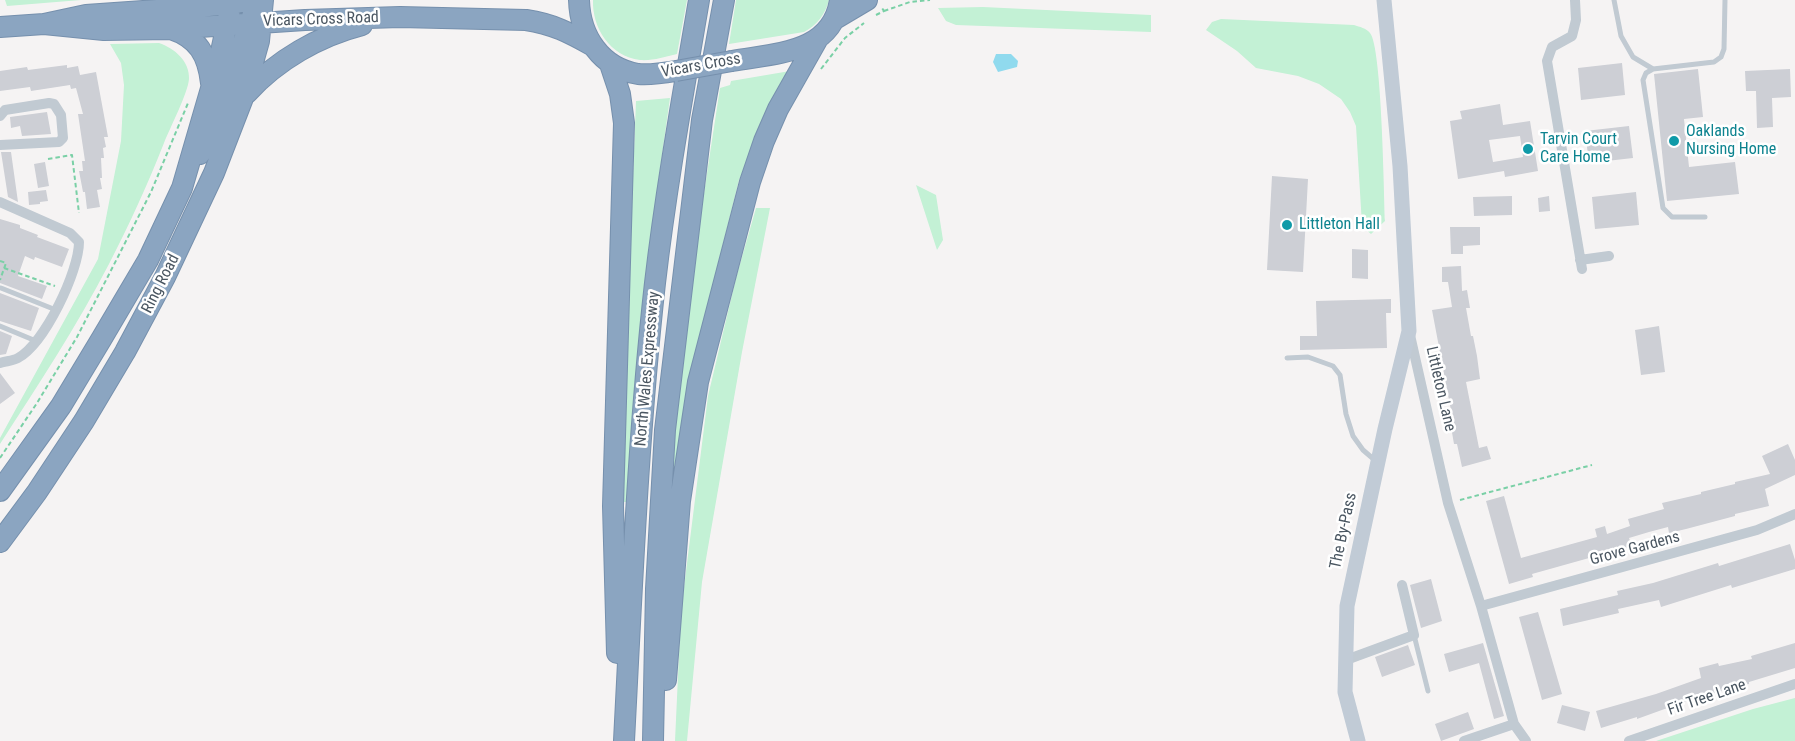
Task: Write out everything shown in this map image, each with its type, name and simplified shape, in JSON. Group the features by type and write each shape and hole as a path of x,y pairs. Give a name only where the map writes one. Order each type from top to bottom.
{"highway":[{"path":"122,12 156,0"},
{"name":"Vicars Cross","path":"579,0 582,26 593,46 610,64 636,74 676,71 803,47 817,40 828,30 835,19 840,0"},
{"name":"North Wales Expressway","path":"623,741 637,484 656,283 699,0"},
{"name":"North Wales Expressway","path":"653,741 656,589 665,430 702,120 724,0"},
{"path":"835,19 867,0"},
{"name":"Vicars Cross Road","path":"0,27 44,24 86,15 248,1"},
{"name":"Ring Road","path":"0,542 37,492 84,421 125,352 190,226 214,173 255,60 255,23 248,1"},
{"name":"Ring Road","path":"0,491 61,406 148,260 182,188 228,25 248,1"},
{"path":"243,98 258,81 311,44 349,28 400,17"},
{"name":"Vicars Cross Road","path":"44,24 104,30 169,29 400,17 526,20 566,30 593,46"},
{"path":"182,188 214,127 255,23"},
{"path":"169,29 189,37 206,58 211,89"},
{"path":"659,741 665,699 680,501 699,382 747,193 764,141 782,101 817,40"},
{"path":"610,64 620,94 624,123 613,506 623,741"}],"street":[{"name":"Littleton Lane","path":"1384,0 1400,166 1408,331 1448,503 1481,606 1514,724"},
{"path":"1575,0 1576,20 1572,36 1552,47 1547,61 1581,264 1609,256"},
{"path":"0,116 5,110 54,104 61,115 63,138 59,142 0,145"},
{"path":"0,202 70,233 78,242 79,254 56,310 31,348 17,359 0,363"},
{"name":"The By-Pass","path":"1358,741 1345,692 1347,606 1377,462 1408,331"},
{"name":"Grove Gardens","path":"1481,606 1757,530 1795,514"},
{"path":"1346,660 1414,635 1402,585"},
{"name":"Fir Tree Lane","path":"1629,741 1795,684"},
{"path":"1464,741 1514,724 1526,741"}],"lane":[{"path":"1614,0 1621,36 1633,57 1653,69"},
{"path":"1705,217 1672,217 1663,208 1643,83 1646,74 1653,69 1714,62 1721,57 1724,49 1725,0"},
{"path":"1,288 56,310"},
{"path":"0,326 36,341"},
{"path":"1287,358 1308,357 1333,366 1340,375 1346,414 1353,436 1362,450 1377,462"},
{"path":"1414,635 1428,691"}],"path":[{"path":"884,11 910,2 930,0"},
{"path":"0,458 77,337 152,192 191,97"},
{"path":"48,159 72,155 79,213"},
{"path":"0,261 6,263 0,280"},
{"path":"4,268 65,290"},
{"path":"1448,503 1592,465"}],"green space":[{"path":"5,0 81,0 7,6"},
{"path":"593,0 687,0 677,54 640,60 620,53 605,39 600,30 596,21"},
{"path":"736,0 829,0 820,19 804,32 729,44"},
{"path":"983,7 1151,15 1151,32 956,25 946,21 938,8"},
{"path":"1221,19 1354,25 1370,33 1374,44 1380,92 1385,221 1371,234 1362,225 1356,126 1341,99 1319,84 1298,76 1256,68 1237,51 1206,30 1212,22"},
{"path":"159,43 180,56 187,66 189,79 182,101 138,204 97,287 0,444 0,438 98,259 121,141 124,85 121,63 110,44"},
{"path":"790,71 739,180 703,324 668,520 682,357 720,88 730,85 731,81"},
{"path":"670,98 648,255 628,502 620,502 636,101"},
{"path":"916,185 936,195 943,240 937,250"},
{"path":"756,208 770,208 702,582 687,741 675,741 681,611 708,396 736,278"},
{"path":"1795,698 1795,741 1656,741 1753,709"}],"water":[{"path":"996,54 1011,54 1018,61 1017,67 998,72 993,62"}],"building":[{"path":"1622,63 1625,95 1581,100 1578,68"},
{"path":"67,65 67,68 78,66 80,75 96,72 108,137 104,137 106,147 103,148 104,158 101,158 102,189 97,190 100,207 87,209 85,192 83,192 79,171 83,171 82,161 85,161 78,114 83,114 76,88 71,89 70,85 31,91 30,87 0,91 0,71"},
{"name":"Oaklands Nursing Home","path":"1698,69 1703,117 1684,119 1689,167 1735,162 1739,194 1667,201 1654,74"},
{"path":"1790,69 1791,97 1772,98 1773,127 1757,128 1756,91 1746,91 1745,71"},
{"path":"1500,104 1503,125 1530,121 1538,171 1505,177 1504,171 1458,179 1450,121 1462,119 1460,111","holes":["1520,136 1523,157 1493,162 1489,140"]},
{"path":"47,112 51,134 22,136 20,126 11,128 10,117"},
{"path":"1629,126 1633,158 1589,163 1585,131"},
{"path":"1,152 11,152 18,202 8,197"},
{"path":"45,162 49,186 38,188 34,164"},
{"name":"Littleton Hall","path":"1272,176 1308,179 1303,272 1267,270"},
{"path":"46,190 48,201 29,205 28,192"},
{"path":"1636,192 1639,225 1595,229 1592,197"},
{"path":"1512,196 1512,215 1474,216 1473,197"},
{"path":"1549,196 1550,211 1539,212 1538,198"},
{"path":"0,219 20,225 20,228 38,235 37,237 69,249 62,267 35,257 34,260 25,256 18,276 47,286 42,299 0,283"},
{"path":"1450,227 1480,227 1480,245 1463,246 1463,254 1451,254"},
{"path":"1352,249 1368,250 1368,279 1352,278"},
{"path":"1461,266 1462,291 1467,290 1470,308 1466,308 1480,379 1466,382 1479,448 1487,446 1491,459 1462,467 1457,444 1454,444 1450,421 1453,421 1432,310 1452,307 1448,282 1442,282 1442,267"},
{"path":"0,293 39,308 31,331 0,321"},
{"path":"1391,299 1391,313 1386,313 1387,348 1300,350 1300,336 1317,336 1316,301"},
{"path":"1659,326 1665,372 1641,375 1635,330"},
{"path":"0,331 12,336 6,354 0,355"},
{"path":"0,373 15,393 0,404"},
{"path":"1788,444 1795,460 1795,475 1765,489 1769,506 1669,533 1668,527 1629,538 1632,546 1532,574 1533,577 1509,584 1486,501 1504,496 1521,558 1597,537 1595,529 1605,526 1607,534 1630,526 1628,519 1664,509 1662,503 1770,474 1762,456"},
{"path":"1790,544 1795,569 1732,588 1731,585 1661,607 1659,600 1618,609 1619,613 1563,626 1560,609 1618,595 1617,591 1653,583 1718,563 1719,566"},
{"path":"1431,579 1442,621 1421,628 1410,585"},
{"path":"1538,612 1562,694 1542,700 1519,617"},
{"path":"1483,643 1504,716 1494,719 1479,663 1449,672 1444,654"},
{"path":"1795,643 1795,668 1749,682 1749,684 1695,698 1637,719 1637,717 1601,728 1596,711 1701,678 1699,668 1752,659 1751,656"},
{"path":"1408,645 1415,665 1382,677 1375,657"},
{"path":"1562,705 1590,712 1585,731 1557,723"},
{"path":"1468,712 1474,729 1441,741 1435,724"}],"place":[{"name":"Oaklands Nursing Home","path":"1674,141"},
{"name":"Tarvin Court Care Home","path":"1528,149"},
{"name":"Littleton Hall","path":"1287,225"}]}
